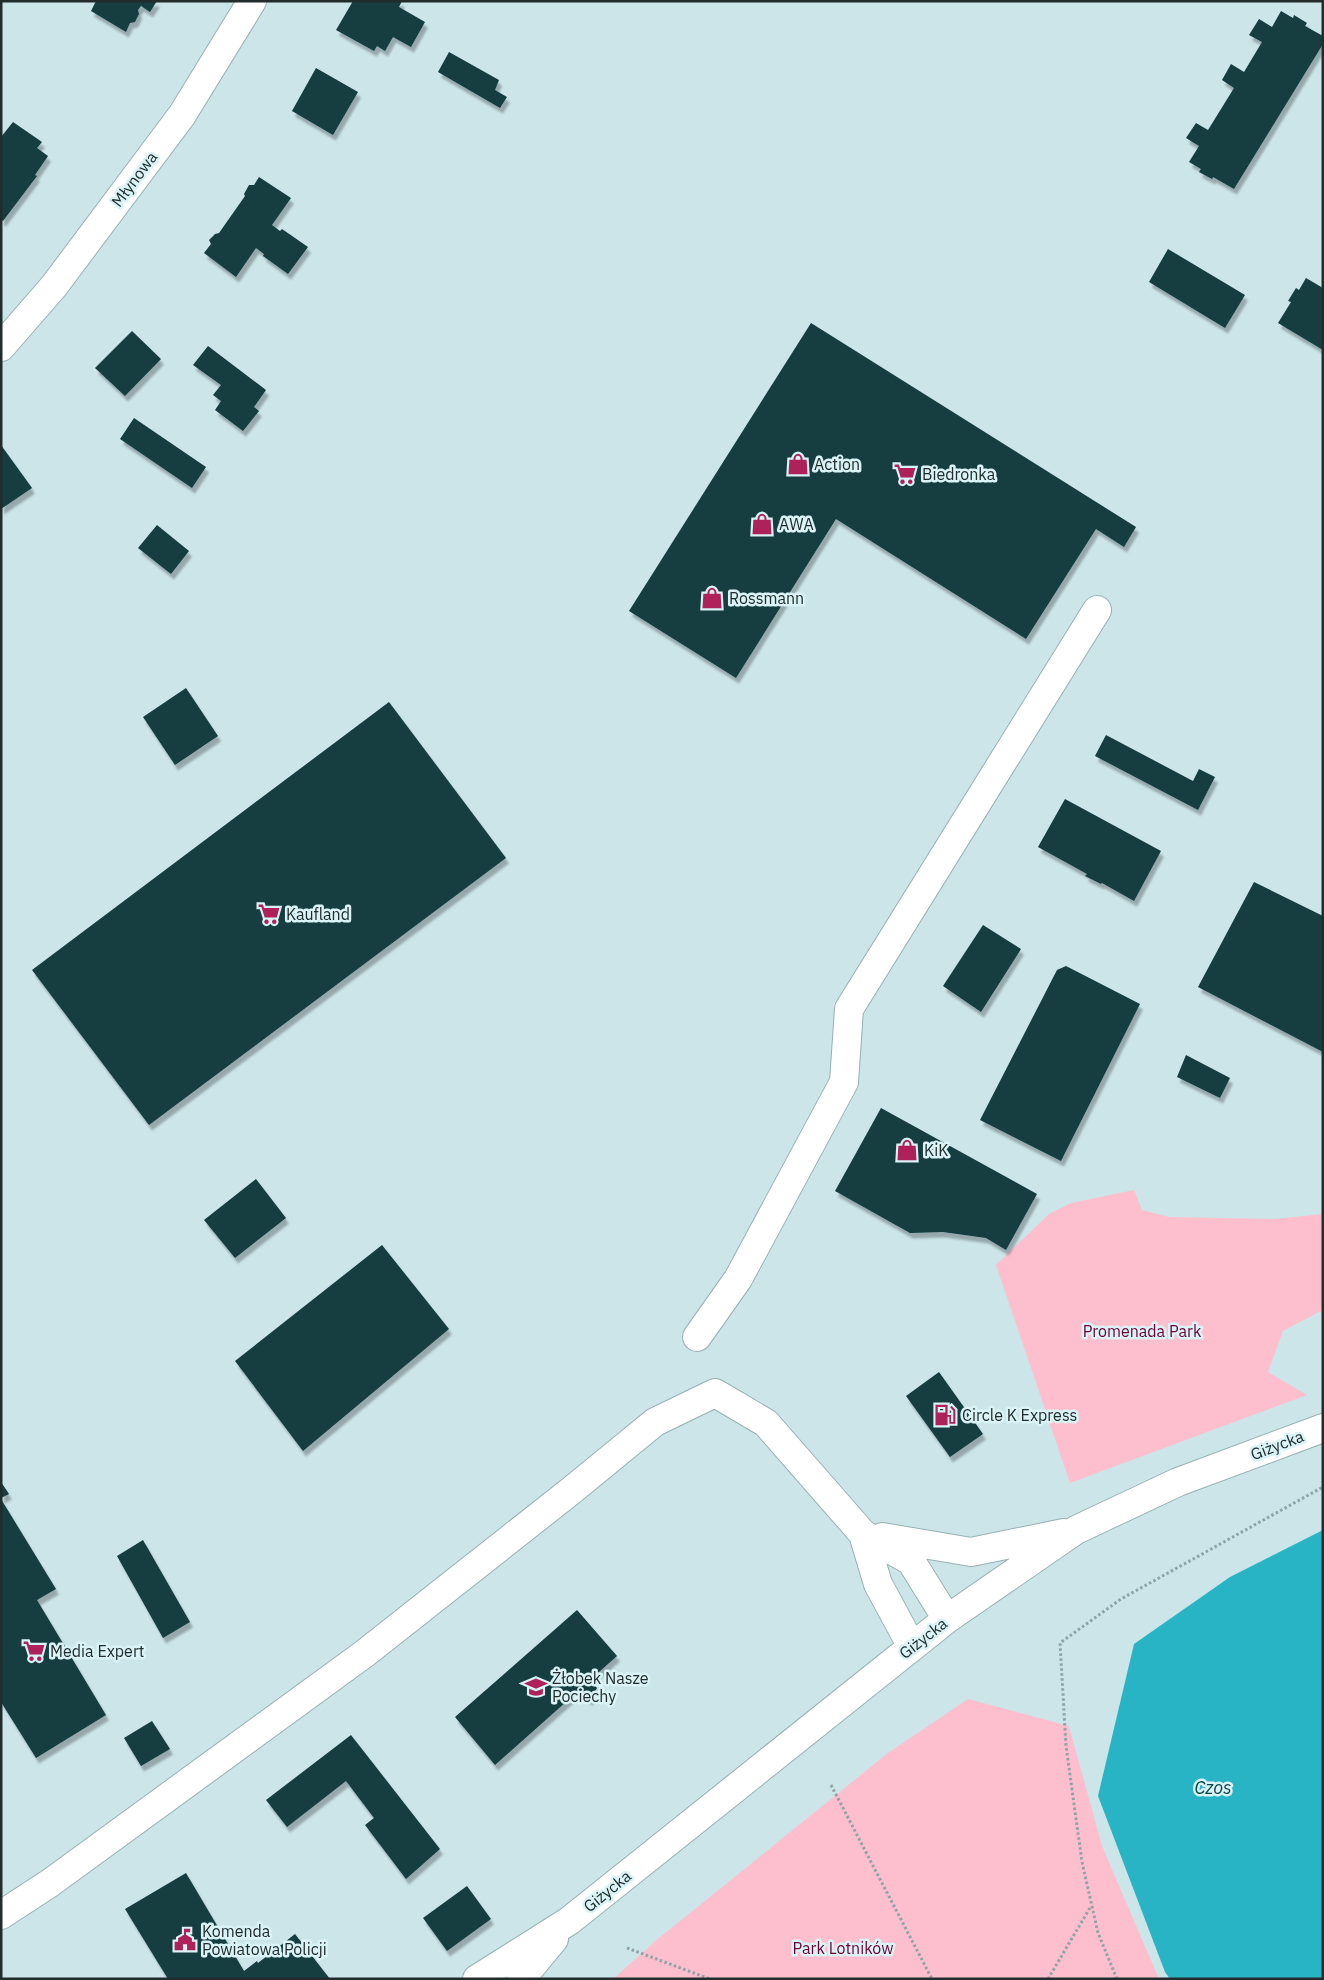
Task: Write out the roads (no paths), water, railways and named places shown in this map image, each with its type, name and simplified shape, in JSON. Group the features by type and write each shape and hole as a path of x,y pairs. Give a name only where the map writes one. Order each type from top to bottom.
{"street":[{"name":"Młynowa","path":"1,347 54,286 182,115 252,1"},
{"path":"697,1337 738,1278 844,1082 849,1009 942,856 1097,610"},
{"path":"1,1915 50,1884 364,1654 655,1422 715,1393 766,1423 863,1534 911,1561 947,1619"},
{"name":"Giżycka","path":"478,1979 568,1921 947,1619 1076,1530 1178,1482 1323,1428"},
{"path":"863,1534 971,1552 1076,1530"},
{"path":"863,1534 878,1584 912,1647"},
{"name":"Giżycka","path":"521,1979 568,1921"}],"water":[{"name":"Czos","path":"1323,1530 1323,1979 1170,1979 1165,1972 1098,1796 1134,1644 1230,1577"}],"place":[{"name":"Action","path":"798,464"},
{"name":"Biedronka","path":"905,474"},
{"name":"AWA","path":"762,524"},
{"name":"Rossmann","path":"712,598"},
{"name":"Kaufland","path":"269,914"},
{"name":"KiK","path":"907,1150"},
{"name":"Circle K Express","path":"945,1415"},
{"name":"Media Expert","path":"34,1651"},
{"name":"Żłobek Nasze Pociechy","path":"536,1687"},
{"name":"Komenda Powiatowa Policji","path":"185,1940"}],"park label":[{"name":"Promenada Park","path":"1142,1331"},
{"name":"Park Lotników","path":"843,1948"}]}
